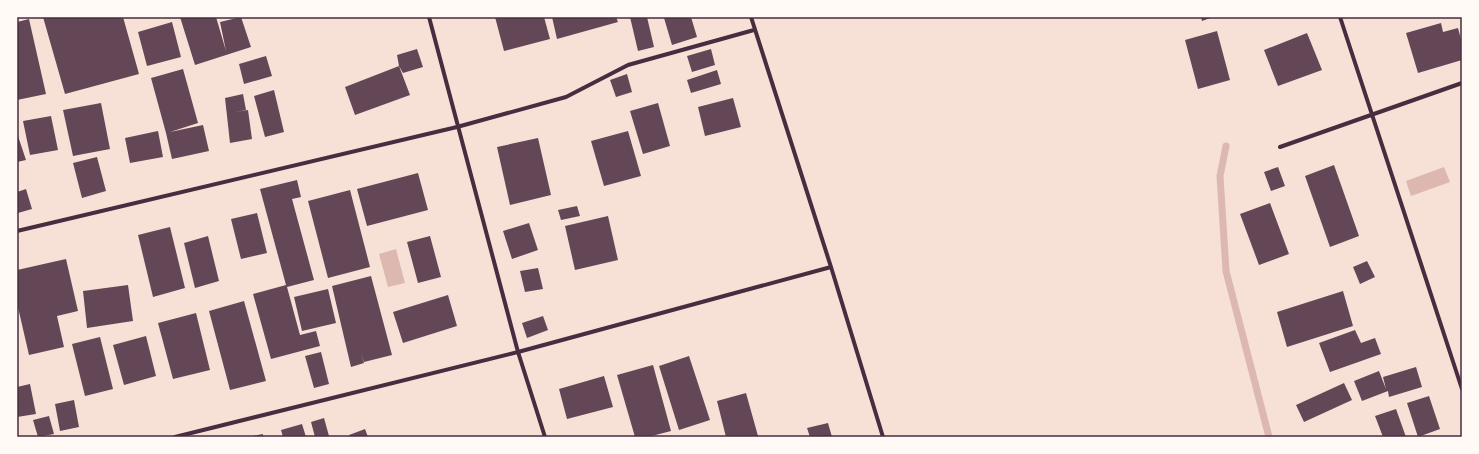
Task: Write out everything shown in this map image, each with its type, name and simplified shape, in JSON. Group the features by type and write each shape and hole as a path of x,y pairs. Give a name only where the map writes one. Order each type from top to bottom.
{"street":[{"path":"429,17 518,352 545,437"},
{"path":"751,17 831,267 883,437"},
{"path":"1340,17 1371,116 1462,389"},
{"path":"17,231 457,127 566,97 628,65 754,30"},
{"path":"1280,146 1371,116 1462,82"},
{"path":"175,437 518,352 831,267"}],"shaded area":[{"path":"1444,167 1450,182 1411,196 1406,181"},
{"path":"396,249 405,283 388,287 379,254"}],"building":[{"path":"43,17 123,17 139,74 65,94"},
{"path":"180,17 216,17 226,51 220,22 241,17 251,47 195,65"},
{"path":"495,17 544,17 550,39 504,51"},
{"path":"552,17 616,17 618,22 557,39"},
{"path":"630,17 647,17 654,47 638,51"},
{"path":"691,17 697,37 672,45 664,18"},
{"path":"1201,17 1213,17 1202,21"},
{"path":"29,19 46,94 17,100 17,22"},
{"path":"172,22 181,57 147,66 138,32"},
{"path":"1441,23 1443,32 1458,28 1462,43 1462,60 1418,73 1406,33"},
{"path":"1217,31 1230,80 1198,89 1185,40"},
{"path":"1307,33 1322,70 1278,86 1264,50"},
{"path":"417,49 423,67 403,73 399,66 397,55"},
{"path":"711,49 715,65 692,72 687,56"},
{"path":"266,56 272,76 244,84 239,64"},
{"path":"399,66 410,95 355,115 345,87"},
{"path":"183,69 198,123 170,132 203,125 209,151 172,159 151,78"},
{"path":"717,70 721,84 691,93 687,80"},
{"path":"627,74 632,92 616,97 610,80"},
{"path":"274,90 284,132 265,137 254,96"},
{"path":"243,94 246,110 235,112 248,110 252,139 230,143 225,98"},
{"path":"733,98 741,127 705,136 698,107"},
{"path":"101,103 110,149 73,156 63,110"},
{"path":"658,103 670,146 643,154 630,111"},
{"path":"51,116 58,150 30,155 23,121"},
{"path":"158,131 163,157 130,163 125,138"},
{"path":"628,131 641,176 604,186 591,141"},
{"path":"17,133 26,160 17,162"},
{"path":"538,138 551,195 510,205 497,147"},
{"path":"97,157 106,191 82,198 73,163"},
{"path":"1334,165 1359,236 1330,247 1305,176"},
{"path":"1278,167 1285,186 1271,191 1264,172"},
{"path":"418,173 428,210 367,226 357,189"},
{"path":"297,180 301,197 292,199 314,280 287,287 300,335 316,331 320,346 271,359 253,294 286,285 260,189"},
{"path":"26,189 32,209 18,213 17,192"},
{"path":"350,190 370,267 328,278 308,201"},
{"path":"1270,203 1289,254 1259,265 1240,214"},
{"path":"577,206 580,216 561,220 558,210"},
{"path":"257,213 267,253 241,259 231,219"},
{"path":"608,216 618,260 575,270 565,226"},
{"path":"529,223 538,250 512,259 503,231"},
{"path":"170,227 185,288 153,297 138,235"},
{"path":"208,236 219,281 195,288 184,243"},
{"path":"430,236 441,277 418,283 407,242"},
{"path":"66,259 78,311 57,316 64,347 29,355 17,303 17,270"},
{"path":"1367,261 1375,277 1360,284 1353,267"},
{"path":"538,268 543,289 525,292 520,271"},
{"path":"371,276 392,355 364,362 361,353 364,363 351,367 332,286"},
{"path":"128,285 133,321 87,328 83,291"},
{"path":"328,289 336,323 302,331 294,297"},
{"path":"1343,291 1353,326 1287,347 1277,312"},
{"path":"448,295 457,326 403,343 393,312"},
{"path":"244,301 266,381 230,390 209,311"},
{"path":"196,313 210,370 173,379 158,323"},
{"path":"543,316 548,330 527,338 522,323"},
{"path":"1355,330 1361,343 1375,338 1381,354 1330,372 1319,343"},
{"path":"146,336 156,376 124,385 113,345"},
{"path":"100,337 113,389 85,396 72,344"},
{"path":"321,352 329,384 314,388 305,356"},
{"path":"689,356 710,420 679,430 659,366"},
{"path":"653,365 671,431 648,437 635,437 617,375"},
{"path":"1416,367 1422,387 1389,397 1388,391 1362,401 1354,381 1379,371 1386,389 1383,377"},
{"path":"604,376 613,407 567,419 559,389"},
{"path":"1344,383 1352,400 1304,422 1296,405"},
{"path":"30,384 36,414 17,417 17,387"},
{"path":"746,393 758,436 726,437 717,401"},
{"path":"1429,396 1440,429 1418,437 1407,403"},
{"path":"74,400 79,427 60,431 55,404"},
{"path":"1396,409 1406,437 1383,437 1375,416"},
{"path":"49,416 54,434 38,437 33,420"},
{"path":"324,418 329,436 315,437 311,422"},
{"path":"828,423 832,437 810,437 807,428"},
{"path":"302,424 306,437 283,437 281,430"},
{"path":"365,429 368,437 350,437 349,435"},
{"path":"263,434 263,437 252,437 252,436"}],"waterway":[{"path":"1226,146 1220,176 1226,271 1269,437"}]}
